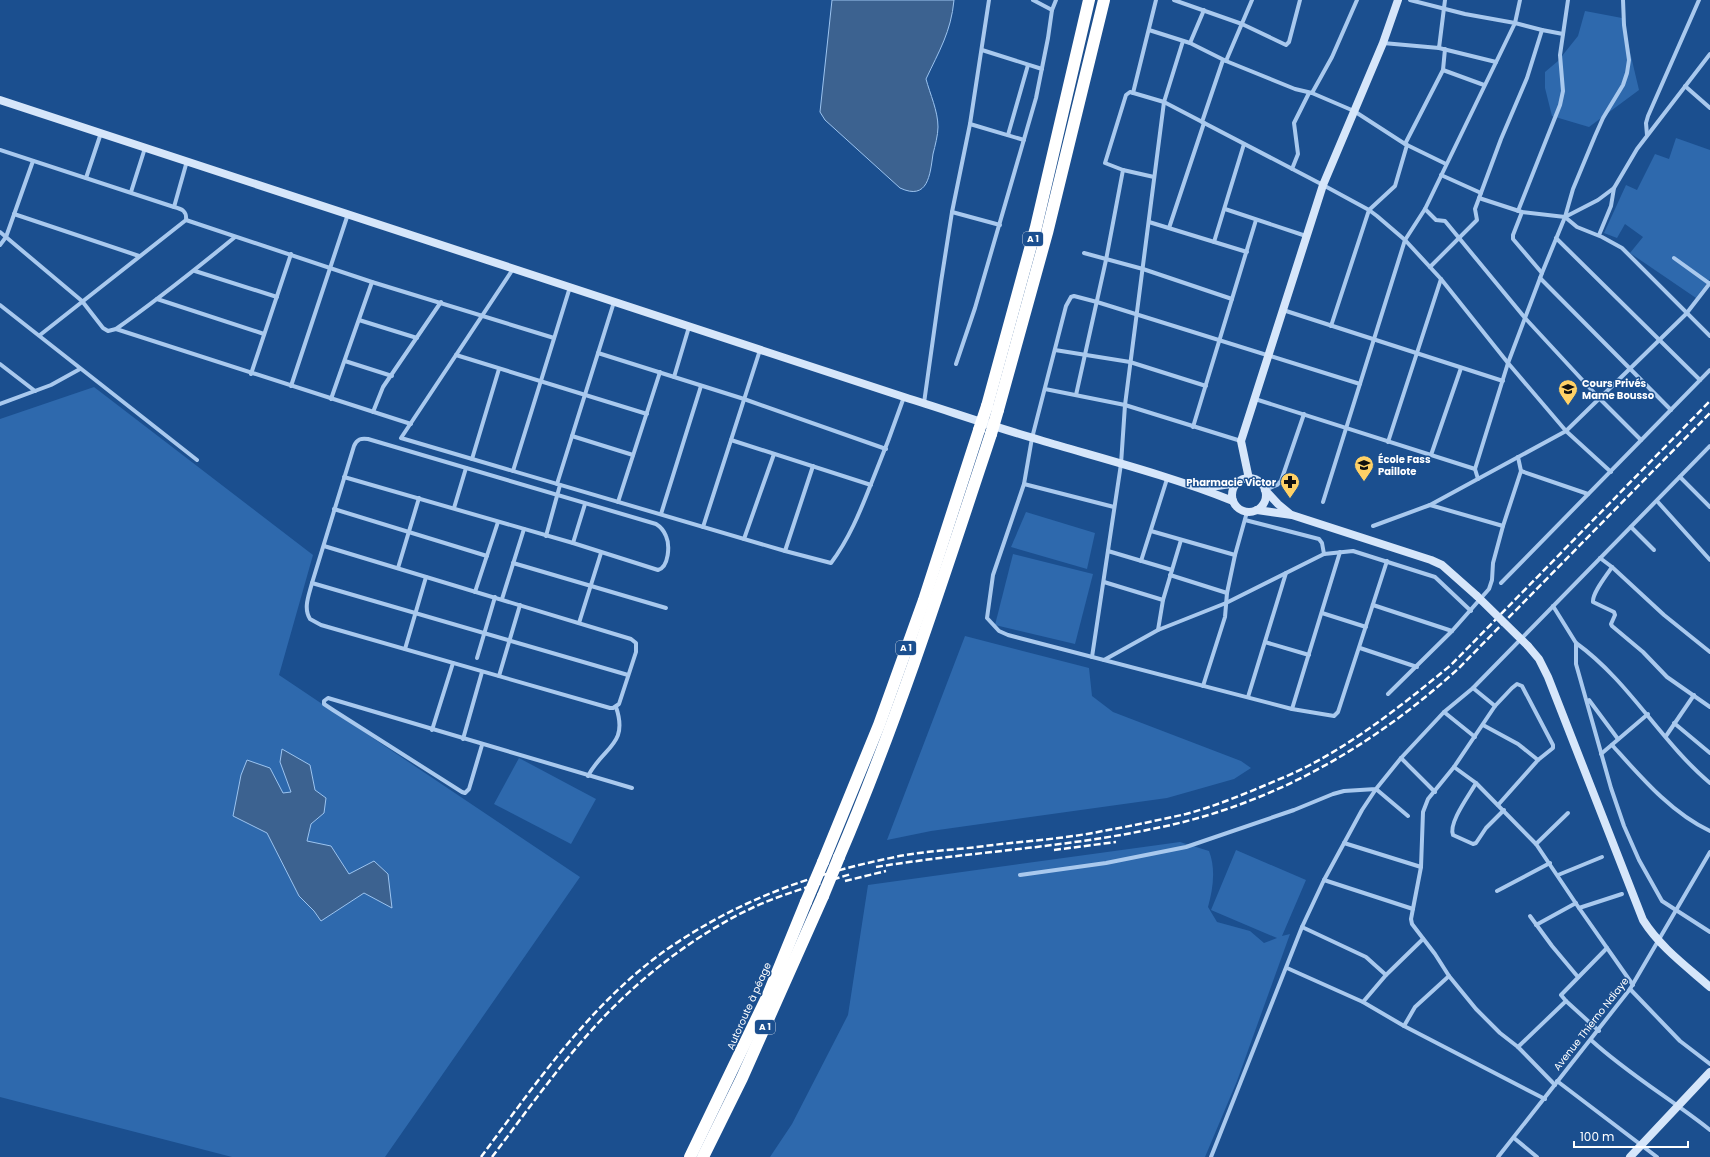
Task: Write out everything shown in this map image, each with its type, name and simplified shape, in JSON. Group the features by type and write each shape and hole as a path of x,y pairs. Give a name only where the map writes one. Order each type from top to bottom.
{"highway":[{"name":"A 1","path":"993,408 1089,0"},
{"name":"A 1","path":"703,1157 745,1070 823,896 864,797 915,660 1047,233 1104,0"},
{"name":"Autoroute à péage","path":"690,1157 768,995 879,725 985,432"}],"street":[{"path":"924,403 952,212 970,124 989,0"},
{"path":"1033,0 1052,10"},
{"path":"956,364 976,308 1024,140 1042,69 1052,10 1056,0"},
{"path":"1133,93 1156,0"},
{"path":"1174,0 1242,24 1283,44 1288,44 1300,0"},
{"path":"1169,228 1224,60 1252,0"},
{"path":"1292,169 1298,154 1294,123 1332,57 1357,0"},
{"path":"1250,478 1241,441 1323,185 1383,42 1398,0"},
{"path":"1410,0 1443,9 1562,34"},
{"path":"1439,48 1445,0"},
{"path":"1323,502 1405,240 1425,208 1515,23 1520,0"},
{"path":"1542,273 1513,239 1513,234 1560,105 1563,91 1560,55 1568,0"},
{"path":"1478,479 1475,469 1508,363 1565,216 1573,189 1603,118 1623,85 1627,73 1629,60 1624,25 1623,0"},
{"path":"1647,135 1646,123 1648,116 1699,0"},
{"path":"1190,44 1204,10"},
{"path":"1149,30 1183,41 1224,60 1354,111 1406,144 1446,164"},
{"path":"1430,267 1475,224 1477,218 1475,210 1479,198 1501,139 1527,78 1542,30"},
{"path":"1092,657 1121,464 1125,405 1130,362 1164,102 1183,41"},
{"path":"1383,42 1445,49 1496,62"},
{"path":"1331,326 1369,210 1395,186 1406,144 1443,70 1445,49"},
{"path":"982,50 1042,69"},
{"path":"1599,235 1611,206 1614,188 1637,149 1710,54"},
{"path":"1008,135 1028,64"},
{"path":"1443,70 1484,85"},
{"path":"1685,86 1710,108"},
{"path":"1154,178 1123,170 1107,164 1104,161 1126,95 1130,92 1164,102 1369,210 1405,240 1430,267 1508,363 1566,431 1611,472"},
{"path":"0,100 904,397 1032,438 1167,479 1203,488 1233,501 1246,516 1319,539 1322,543 1324,554"},
{"path":"970,124 1024,140"},
{"path":"86,178 101,133"},
{"path":"1214,242 1244,144"},
{"path":"131,192 145,148"},
{"path":"0,150 174,207 184,211 186,220"},
{"path":"0,245 6,237 33,161"},
{"path":"174,207 187,161"},
{"path":"1076,395 1106,260 1123,170"},
{"path":"1441,175 1481,193"},
{"path":"1479,198 1520,212 1565,216 1598,200 1614,188"},
{"path":"1425,208 1436,220 1445,221 1525,318 1641,440"},
{"path":"1224,209 1306,236"},
{"path":"952,212 1000,225"},
{"path":"14,214 140,256"},
{"path":"290,386 348,214"},
{"path":"1565,216 1577,227 1599,235 1622,248 1686,314 1710,336"},
{"path":"186,220 372,282 554,338"},
{"path":"40,335 186,220"},
{"path":"1193,426 1256,220"},
{"path":"1149,222 1247,252"},
{"path":"0,232 82,301 103,328 108,331 116,330 411,424"},
{"path":"116,330 194,271 235,237"},
{"path":"1556,238 1700,380"},
{"path":"1084,253 1143,270 1232,299"},
{"path":"251,374 291,254"},
{"path":"1373,526 1430,504 1566,431 1686,314 1710,283 1674,258"},
{"path":"513,268 401,438 785,551 831,563 849,536 886,449 904,397"},
{"path":"194,271 277,297"},
{"path":"1540,278 1671,410"},
{"path":"1388,442 1441,279"},
{"path":"331,399 372,282"},
{"path":"513,471 570,288"},
{"path":"1360,384 1137,314 1074,296 1071,297 1066,306 1054,350 1032,438 1024,484 993,575 987,618 999,631 1008,635 1292,709 1334,716 1338,712 1360,648 1387,561"},
{"path":"158,299 264,334"},
{"path":"373,412 380,393 441,302"},
{"path":"546,536 557,495 558,484 614,302"},
{"path":"0,304 80,369 197,460"},
{"path":"1283,310 1503,381"},
{"path":"359,320 417,338"},
{"path":"674,377 689,327"},
{"path":"703,527 760,350"},
{"path":"1054,350 1130,362 1206,386"},
{"path":"598,353 744,399 886,449"},
{"path":"456,355 499,369 541,380 647,414"},
{"path":"345,361 392,376"},
{"path":"0,364 35,391"},
{"path":"1432,455 1461,368"},
{"path":"0,404 51,385 80,369"},
{"path":"472,458 499,369"},
{"path":"1501,583 1710,370"},
{"path":"618,502 660,372"},
{"path":"661,514 701,386"},
{"path":"1045,389 1125,405 1241,441"},
{"path":"1255,399 1475,469"},
{"path":"1265,490 1278,485 1281,481 1304,414"},
{"path":"572,436 633,455"},
{"path":"324,546 502,599 635,641 637,647 636,652 620,701 616,707 610,708 312,622 308,616 306,607 334,509 344,477 356,442 364,438 656,524 664,531 668,544 665,563 661,569 658,570 573,543 344,477"},
{"path":"731,440 871,485"},
{"path":"1211,1157 1302,927 1324,880 1362,810 1376,789 1401,758 1444,712 1473,688 1680,477 1708,452 1710,446"},
{"path":"744,539 774,454"},
{"path":"1388,694 1452,631 1489,589 1492,580 1493,563 1503,526 1521,471 1518,457"},
{"path":"785,551 813,466"},
{"path":"454,508 466,468"},
{"path":"1521,471 1588,494"},
{"path":"1680,477 1710,507"},
{"path":"1203,488 1238,483 1250,478 1257,481 1278,504 1292,515"},
{"path":"1141,561 1167,479"},
{"path":"1233,501 1233,489 1238,483"},
{"path":"1024,484 1114,507"},
{"path":"1203,686 1225,617 1227,594 1234,555 1246,516 1257,510 1264,502 1265,490"},
{"path":"398,568 419,498"},
{"path":"1657,501 1710,560"},
{"path":"573,543 586,504"},
{"path":"1430,504 1503,526"},
{"path":"334,509 487,556"},
{"path":"1257,510 1292,515 1431,560 1442,566 1477,596 1528,646 1539,659 1548,677 1643,920 1659,942 1710,987"},
{"path":"475,592 498,522"},
{"path":"1631,527 1654,550"},
{"path":"502,599 524,529"},
{"path":"1150,531 1234,555"},
{"path":"1158,630 1170,575 1181,540"},
{"path":"1108,551 1172,570"},
{"path":"1103,660 1158,630 1226,603 1324,554 1353,551 1435,577 1471,611"},
{"path":"1292,709 1340,552"},
{"path":"579,623 601,553"},
{"path":"1600,558 1612,567 1664,615 1710,652"},
{"path":"513,563 666,608"},
{"path":"1612,567 1593,599 1593,602 1614,612 1615,615 1611,624 1612,626 1643,652 1666,676 1710,707"},
{"path":"1248,698 1286,573"},
{"path":"1170,575 1227,594"},
{"path":"405,649 426,577"},
{"path":"1104,582 1164,600"},
{"path":"312,583 628,675"},
{"path":"477,658 495,598"},
{"path":"499,676 511,642 520,605"},
{"path":"1373,605 1452,631"},
{"path":"1553,606 1576,643 1596,659 1710,783"},
{"path":"1322,613 1366,627"},
{"path":"1265,642 1309,655"},
{"path":"1576,643 1576,664 1587,697 1611,788 1624,826 1640,860 1662,900 1710,932"},
{"path":"1360,648 1417,667"},
{"path":"432,730 453,663"},
{"path":"462,739 482,672"},
{"path":"1498,805 1538,760 1552,750 1554,745 1522,686 1517,684 1495,706 1454,767 1425,804 1423,812 1421,867 1411,919 1412,924 1435,954 1449,976 1480,1013 1556,1083 1657,1157"},
{"path":"1473,688 1495,706"},
{"path":"1666,736 1694,695"},
{"path":"1587,697 1618,739"},
{"path":"482,745 469,789 465,793 333,710 324,704 324,700 328,698 482,745 632,788"},
{"path":"588,776 594,765 609,750 616,739 621,724 616,707"},
{"path":"1444,712 1475,737"},
{"path":"1601,754 1648,714"},
{"path":"1674,723 1710,753"},
{"path":"1483,725 1518,744 1538,760"},
{"path":"1612,745 1638,774 1678,811 1710,831"},
{"path":"1401,758 1435,792"},
{"path":"1454,767 1476,784 1504,810 1536,844 1633,984"},
{"path":"1476,784 1455,820 1452,830 1453,835 1473,844 1476,843 1486,828 1504,810"},
{"path":"1020,875 1106,863 1186,847 1294,810 1344,791 1376,789 1408,816"},
{"path":"1536,844 1568,813"},
{"path":"1344,843 1421,867"},
{"name":"Avenue Thierno Ndiaye","path":"1498,1157 1599,1031 1630,989 1659,942 1710,852"},
{"path":"1558,876 1602,857"},
{"path":"1497,891 1550,863"},
{"path":"1324,880 1413,909"},
{"path":"1579,908 1622,894"},
{"path":"1536,925 1576,903"},
{"path":"1530,916 1578,977"},
{"path":"1302,927 1366,957 1386,975"},
{"path":"1363,1002 1386,975 1423,939"},
{"path":"1599,1031 1561,995 1607,948"},
{"path":"1287,968 1363,1002 1404,1026 1544,1099"},
{"path":"1404,1026 1415,1007 1449,976"},
{"path":"1630,989 1680,1041 1710,1064"},
{"path":"1518,1047 1566,1001"},
{"path":"1591,1040 1608,1056 1678,1105 1710,1130"},
{"path":"1630,1157 1710,1072"},
{"path":"1514,1138 1537,1157"}],"shaded area":[{"path":"832,0 954,0 947,32 926,79 937,115 938,130 929,177 926,184 917,191 909,191 900,188 825,120 820,112"},
{"path":"1585,11 1622,18 1639,90 1589,127 1552,116 1545,88 1545,72 1558,61 1578,36"},
{"path":"1676,138 1710,150 1710,279 1696,298 1630,253 1643,237 1625,224 1617,238 1604,233 1626,185 1637,190 1655,154 1669,159"},
{"path":"94,387 313,555 279,675 580,877 385,1157 232,1157 0,1097 0,419"},
{"path":"1026,512 1095,533 1087,569 1011,547"},
{"path":"1013,554 1093,574 1075,644 995,625"},
{"path":"965,636 1089,668 1092,696 1113,712 1241,761 1251,768 1234,779 1167,798 931,831 887,840"},
{"path":"282,749 310,765 315,790 326,798 324,813 311,824 307,841 331,846 349,874 374,861 388,874 392,908 364,893 321,921 314,911 299,896 267,833 233,816 241,775 247,760 270,768 283,793 291,792 280,762"},
{"path":"519,758 596,799 571,844 494,804"},
{"path":"1180,842 1209,851 1213,879 1208,907 1217,922 1250,931 1264,943 1277,938 1211,910 1236,850 1306,880 1282,936 1290,934 1237,1081 1205,1157 770,1157 792,1124 848,1015 868,885"}],"railway":[{"path":"481,1157 549,1067 598,1010 625,983 653,959 684,938 735,909 786,887 866,863 928,852 1088,834 1186,814 1234,798 1291,774 1346,744 1400,706 1451,665 1710,401"},
{"path":"876,867 1076,842 1152,829 1195,819 1237,805 1278,789 1317,770 1390,724 1459,668 1710,413"},
{"path":"1054,850 1116,842"},
{"path":"845,881 886,871"},
{"path":"492,1157 544,1088 599,1022 633,988 671,957 711,930 754,907 790,893 851,874"}],"place":[{"name":"Cours Privés Mame Bousso","path":"1568,406"},
{"name":"École Fass Paillote","path":"1364,482"},
{"name":"Pharmacie Victor","path":"1290,499"}]}
